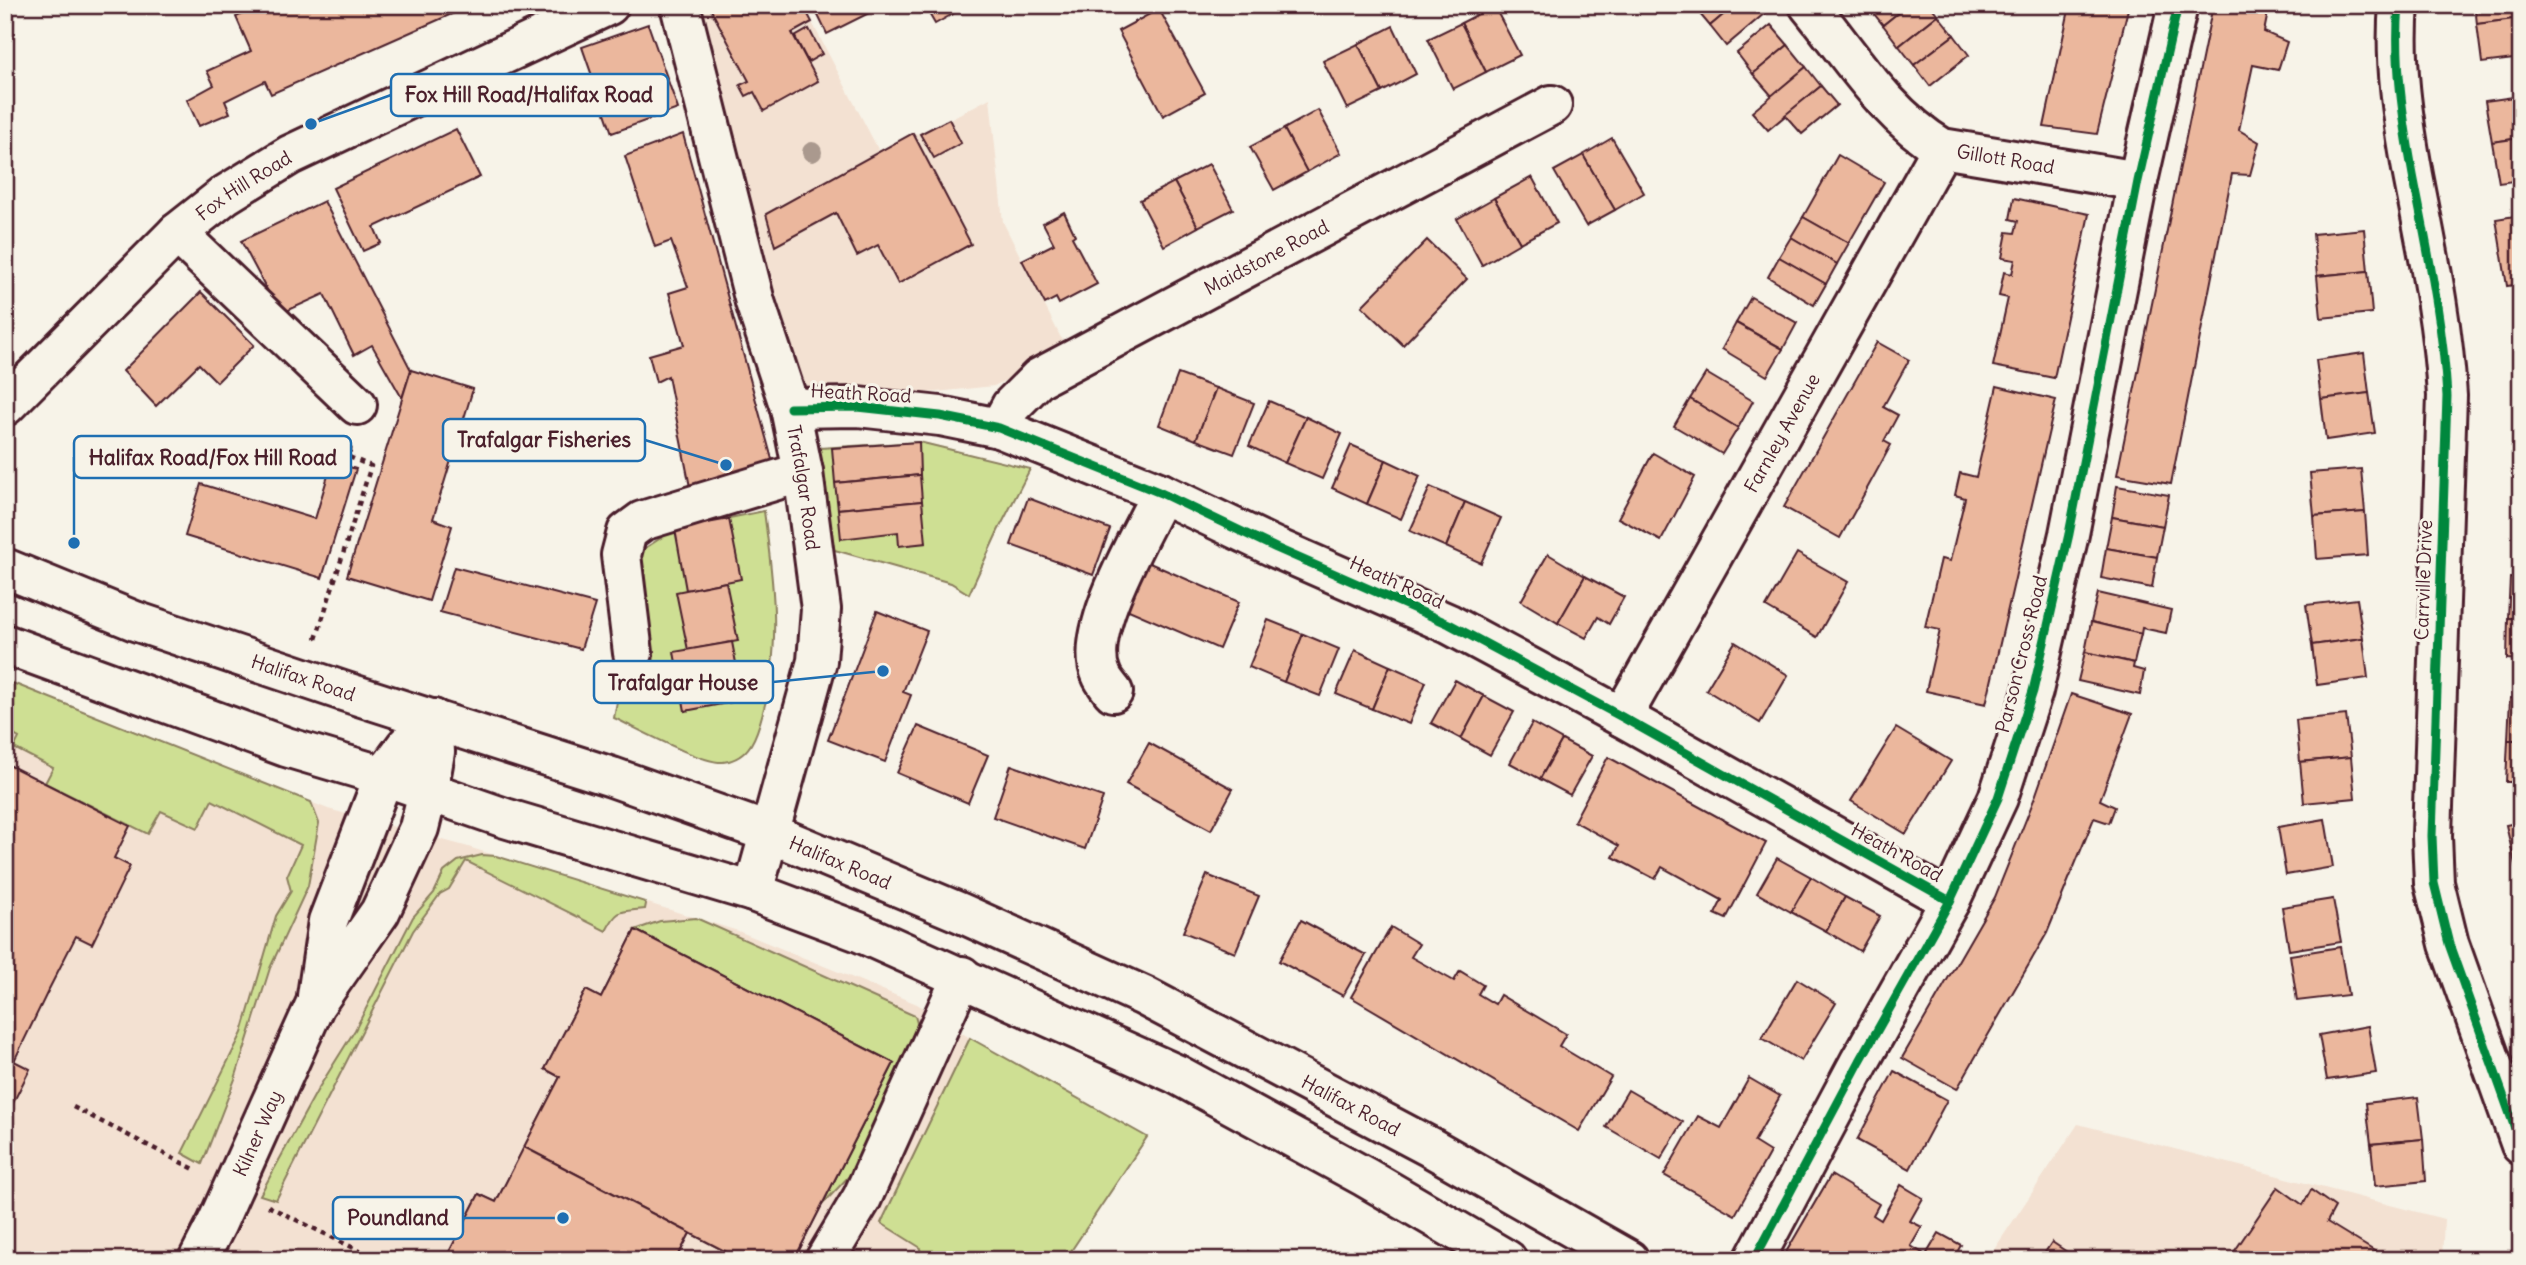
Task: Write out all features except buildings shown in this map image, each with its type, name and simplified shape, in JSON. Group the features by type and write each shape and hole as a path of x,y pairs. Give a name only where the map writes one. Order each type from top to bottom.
{"main road":[{"name":"Fox Hill Road","path":"5,406 177,233 225,195 290,155 609,5"},
{"name":"Trafalgar Road","path":"680,5 755,302 790,408 803,472 821,609 817,661 753,892"},
{"name":"Gillott Road","path":"1809,5 1897,115 1920,135 1942,148 2138,181"},
{"name":"Parson Cross Road","path":"1754,1260 1860,1061 1950,901 1998,798 2033,691 2068,534 2138,181 2178,5"},
{"name":"Carrville Drive","path":"2399,5 2396,36 2404,124 2445,355 2447,396 2432,836 2434,883 2449,944 2521,1145"},
{"name":"Maidstone Road","path":"999,428 1011,406 1039,378 1552,105"},
{"name":"Farnley Avenue","path":"1622,717 1942,148"},
{"path":"177,233 357,405"},
{"name":"Heath Road","path":"790,408 858,407 940,416 999,428 1161,494 1449,624 1622,717 1950,901"},
{"path":"633,653 621,555 627,532 642,521 803,472"},
{"path":"1113,692 1100,674 1097,646 1105,609 1161,494"},
{"name":"Halifax Road","path":"5,568 135,621 612,777 770,833 961,913 1144,996 1430,1147 1629,1260"},
{"path":"5,644 286,747 384,776 505,818 753,892 859,932 1177,1074 1365,1177 1507,1260"},
{"name":"Kilner Way","path":"315,1005 328,921 384,776 407,746 433,719"},
{"name":"Kilner Way","path":"198,1260 315,1005 380,912 419,828 435,752 433,719"},
{"path":"825,1260 862,1198 962,976"}],"path":[{"path":"303,678 372,466 349,457 357,405"}],"shaded area":[{"path":"700,5 803,5 879,151 913,133 921,134 990,98 1003,222 1060,336 1069,348 994,386 888,397 805,386 753,221 698,9"},
{"path":"5,680 328,809 465,846 738,931 917,1004 970,1038 881,1223 921,1248 915,1260 5,1260"},
{"path":"2078,1124 2444,1219 2442,1260 1987,1260"}],"green space":[{"path":"919,442 1030,469 969,594 951,583 831,549 820,448"},
{"path":"764,511 773,587 774,637 769,687 763,712 758,729 746,751 732,760 713,761 685,752 614,718 621,680 659,681 651,649 636,554 675,529"},
{"path":"5,680 311,802 319,823 308,886 270,968 235,1079 202,1164 182,1153 242,1033 276,916 291,891 287,876 301,845 212,800 198,828 161,811 148,834 45,783 53,768 14,748 19,738 5,730"},
{"path":"482,855 496,856 645,902 645,909 621,912 606,931 466,861 449,889 440,894 413,931 276,1200 260,1195 318,1089 355,1030 413,917 434,893 444,872 458,861"},
{"path":"696,918 915,1016 915,1038 866,1158 822,1205 894,1063 635,930 660,921"},
{"path":"970,1038 1147,1137 1065,1260 915,1260 921,1248 881,1223"}],"cycle path":[{"path":"1754,1260 1860,1061 1950,901 1998,798 2033,691 2069,534 2138,181 2178,5"},
{"path":"2399,5 2398,48 2403,112 2438,313 2447,396 2432,836 2434,883 2449,944 2521,1145"},
{"path":"790,408 858,407 940,416 999,428 1161,493 1276,548 1449,624 1622,717 1950,901"}],"place":[{"name":"Fox Hill Road/Halifax Road","path":"311,124"},
{"name":"Trafalgar Fisheries","path":"726,465"},
{"name":"Halifax Road/Fox Hill Road","path":"74,543"},
{"name":"Trafalgar House","path":"883,671"},
{"name":"Poundland","path":"563,1218"}]}
